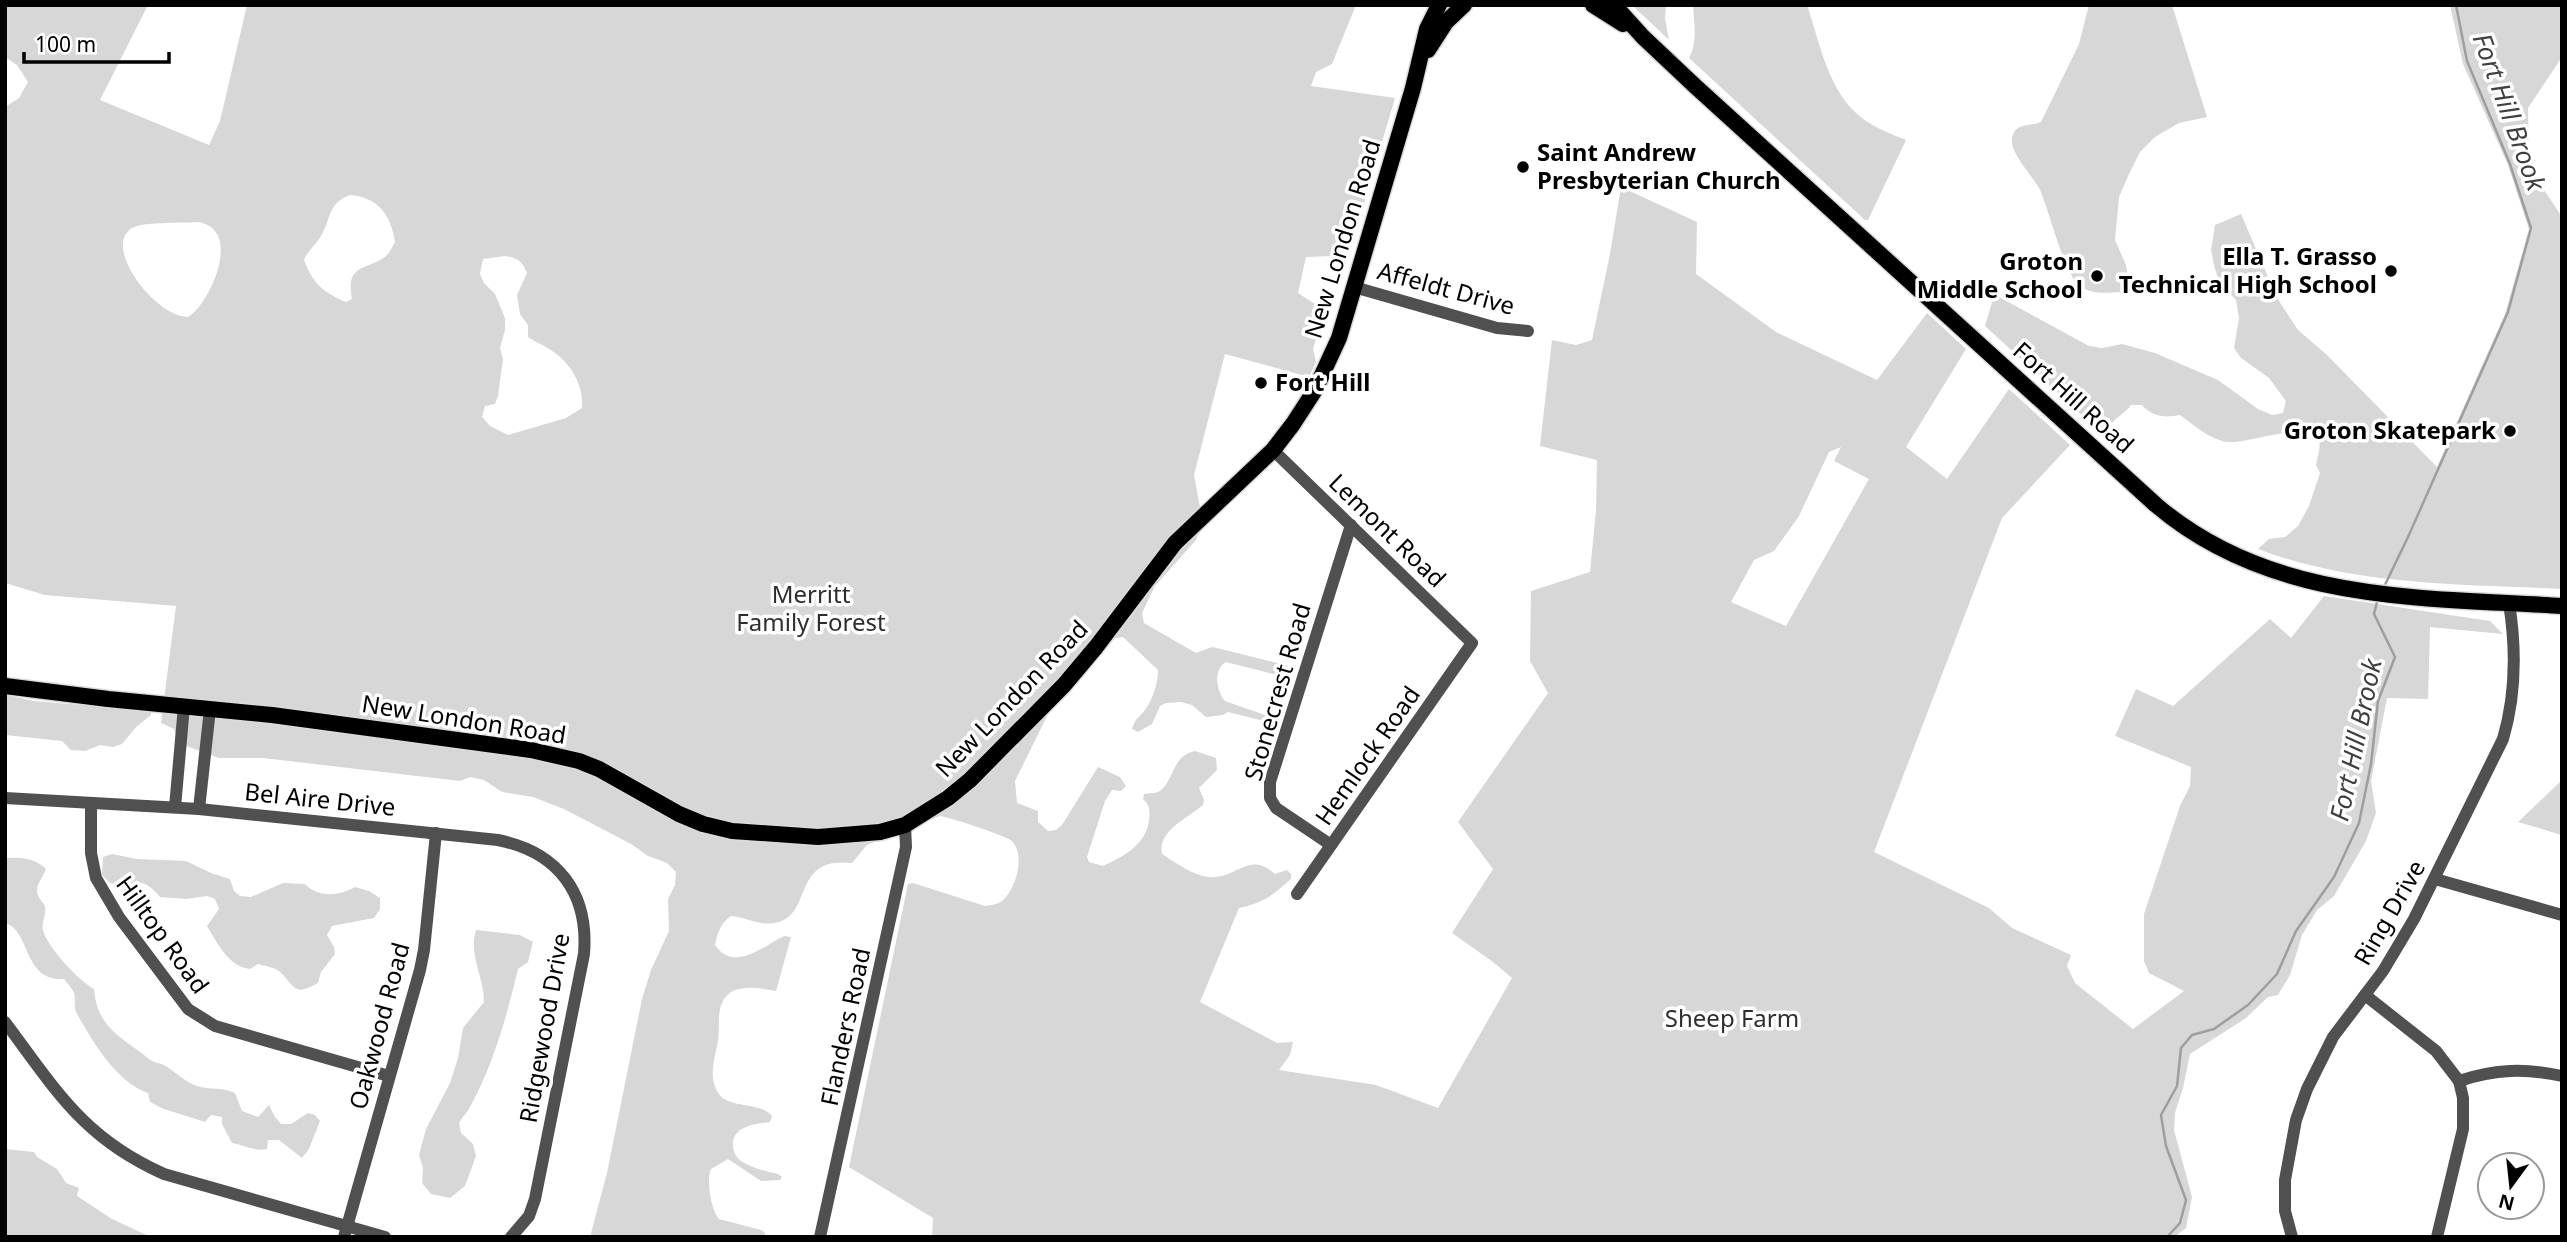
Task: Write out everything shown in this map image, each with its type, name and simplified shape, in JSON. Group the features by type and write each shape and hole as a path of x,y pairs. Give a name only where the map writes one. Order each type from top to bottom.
{"main road":[{"path":"1413,88 1427,29 1439,5"},
{"path":"1413,88 1434,38 1464,5"},
{"name":"Fort Hill Road","path":"1593,5 1643,37"},
{"name":"Fort Hill Road","path":"1614,5 1643,37 2173,519 2219,550 2261,568 2328,586 2391,595 2562,606"},
{"name":"New London Road","path":"5,686 428,736 554,755 600,769 680,814 703,824 732,831 839,837 880,832 905,825 927,813 970,780 1029,720 1096,647 1175,543 1273,450 1293,424 1328,364 1354,287 1413,88"}],"street":[{"name":"Affeldt Drive","path":"1354,287 1496,328 1528,331"},
{"name":"Lemont Road","path":"1273,450 1472,643"},
{"name":"Stonecrest Road","path":"1331,845 1276,808 1270,798 1270,782 1351,525"},
{"name":"Ring Drive","path":"2292,1237 2285,1211 2285,1180 2296,1121 2307,1089 2333,1037 2400,943 2487,775 2506,729 2514,674 2509,603"},
{"name":"Hemlock Road","path":"1297,894 1472,643"},
{"path":"175,807 184,706"},
{"path":"199,809 210,709"},
{"name":"Bel Aire Drive","path":"5,798 175,807 436,833"},
{"name":"Hilltop Road","path":"91,803 91,853 96,878 119,917 188,1009 215,1026 389,1076"},
{"name":"Flanders Road","path":"820,1237 906,847 905,825"},
{"name":"Oakwood Road","path":"346,1231 424,950 436,833"},
{"name":"Ridgewood Drive","path":"436,833 506,842 542,857 558,869 570,885 580,905 584,923 584,954 535,1199 529,1216 510,1237"},
{"path":"2435,879 2562,915"},
{"path":"2365,995 2436,1051 2459,1081 2463,1098 2463,1129 2437,1237"},
{"path":"5,1022 69,1109 112,1146 139,1163 174,1177 346,1231 385,1237"},
{"path":"2459,1081 2509,1069 2533,1070 2562,1076"}],"green space":[{"path":"5,5 148,5 100,100 209,145 220,121 247,5 1356,5 1332,64 1316,72 1311,86 1395,98 1361,213 1350,214 1334,256 1306,257 1298,293 1324,310 1313,349 1316,362 1309,377 1225,354 1194,475 1203,523 1196,540 1155,586 1142,613 1144,623 1196,653 1212,647 1293,667 1294,673 1285,677 1226,662 1219,670 1218,686 1225,701 1279,720 1264,721 1228,712 1206,717 1192,705 1181,702 1166,703 1160,706 1152,724 1138,732 1132,729 1153,696 1158,670 1123,637 1111,639 1050,710 1015,781 1017,803 1038,811 1038,822 1048,831 1056,830 1062,825 1098,767 1120,777 1126,786 1121,791 1112,790 1105,801 1087,857 1089,862 1103,866 1133,849 1144,836 1149,814 1143,799 1144,794 1161,790 1178,762 1188,754 1195,751 1216,758 1217,770 1199,788 1204,800 1203,805 1169,832 1164,838 1162,854 1202,876 1218,877 1249,865 1257,865 1275,874 1287,870 1291,879 1268,898 1239,908 1200,1002 1277,1043 1293,1042 1290,1055 1279,1070 1376,1085 1438,1108 1512,978 1452,933 1493,869 1458,822 1548,693 1530,661 1531,591 1590,572 1596,510 1597,460 1540,446 1552,340 1576,345 1592,340 1621,187 1697,222 1696,274 1776,332 1877,380 1927,313 1966,349 1906,447 1947,479 2009,389 2070,445 2002,518 1874,852 1989,908 2012,928 2071,955 2067,966 2075,983 2133,1029 2184,991 2149,973 2144,961 2144,914 2180,806 2190,786 2191,767 2115,736 2136,689 2173,706 2270,619 2291,638 2324,596 2490,621 2503,634 2430,627 2428,699 2387,698 2371,781 2376,813 2366,841 2334,896 2317,910 2302,935 2290,975 2278,995 2268,997 2246,1018 2190,1054 2175,1113 2174,1130 2192,1197 2186,1228 2178,1237 932,1237 933,1218 849,1167 908,884 913,883 985,906 1003,900 1016,878 1019,862 1012,841 940,816 867,845 852,863 832,863 819,869 810,877 795,910 787,918 769,924 731,916 718,932 715,945 731,957 749,955 784,936 791,937 776,991 746,988 726,996 720,1012 713,1065 714,1083 720,1096 734,1103 759,1108 772,1116 770,1122 740,1130 733,1140 733,1147 741,1161 778,1174 782,1177 780,1180 761,1181 728,1159 711,1169 709,1180 712,1202 719,1219 761,1230 765,1233 764,1237 590,1237 607,1173 642,999 651,970 669,931 668,899 675,885 676,872 667,863 648,856 631,844 564,809 533,797 502,792 484,780 470,777 460,781 263,758 219,758 178,743 174,729 161,723 176,606 45,595 5,583 5,107 19,98 28,82 17,65 5,57","holes":["350,195 360,196 382,209 395,242 386,256 355,273 351,287 352,299 346,302 320,286 304,260 321,236 334,207","200,222 213,229 219,239 221,250 216,276 203,301 188,317 175,314 147,293 127,263 123,248 125,236 134,227 156,223","505,256 519,261 525,269 527,273 517,295 520,314 528,325 528,337 565,362 575,376 581,392 582,408 566,418 508,435 490,426 482,417 485,406 495,404 498,396 503,359 500,348 505,330 505,318 495,294 484,283 480,274 483,259","1841,447 1834,461 1869,479 1786,626 1731,602 1754,560 1774,551 1799,516 1829,452"]},
{"path":"1632,5 1666,5 1665,19 1669,40"},
{"path":"1693,5 1807,5 1827,66 1841,95 1867,122 1906,140 1868,220 1689,58 1695,25"},
{"path":"2089,5 2172,5 2207,117 2179,123 2155,137 2140,152 2129,174 2119,197 2115,240 2126,265 2129,282 2121,292 2099,293 2079,285 2073,278 2062,255 2040,190 2012,145 2013,134 2019,127 2041,122 2079,44"},
{"path":"2450,5 2562,5 2562,57 2528,108 2529,167 2562,217 2562,589 2446,584 2370,577 2295,561 2258,549 2269,539 2285,537 2298,526 2309,506 2320,473 2316,465 2319,441 2312,433 2290,432 2237,442 2221,441 2180,415 2159,416 2142,405 2131,405 2103,431 2097,429 1985,326 1994,296 1999,297 2089,346 2102,348 2122,344 2155,353 2218,380 2258,409 2272,415 2283,413 2286,401 2269,378 2241,358 2234,348 2239,318 2236,300 2220,283 2215,269 2211,250 2215,225 2241,214 2277,298 2298,330 2326,354 2437,467 2505,314 2529,229 2508,165 2463,64"},
{"path":"5,695 34,701 151,711 151,715 136,727 122,744 113,747 100,745 85,751 71,750 62,741 5,735"},
{"path":"2562,780 2562,835 2518,822"},
{"path":"112,854 137,859 186,861 230,879 234,891 240,896 251,897 283,883 305,884 316,892 329,894 355,887 380,898 380,909 374,918 332,926 327,935 335,954 321,972 318,983 299,990 275,969 258,964 250,969 230,959 219,947 207,926 219,909 215,899 207,896 186,899 160,897 143,883 118,886 111,883 102,875 103,857"},
{"path":"5,858 27,859 46,869 37,891 45,906 43,927 46,937 64,963 94,989 100,1014 113,1031 151,1060 164,1065 193,1084 235,1093 242,1111 258,1117 269,1105 281,1124 291,1124 308,1113 315,1115 320,1121 309,1149 302,1158 279,1140 268,1140 267,1149 263,1150 232,1143 222,1124 222,1117 211,1115 205,1122 164,1109 150,1102 148,1093 125,1080 98,1049 77,1014 71,987 64,979 51,978 41,972 19,935 13,927 5,923"},
{"path":"476,930 520,935 533,942 528,962 518,969 493,1056 470,1107 459,1123 461,1133 473,1144 476,1156 465,1186 450,1198 431,1194 422,1183 423,1168 419,1155 426,1129 450,1083 463,1028 484,1002 474,948"},
{"path":"5,1149 34,1152 37,1157 57,1169 66,1183 79,1188 77,1196 112,1219 151,1237 8,1237 5,1235"}],"waterway":[{"name":"Fort Hill Brook","path":"2383,589 2508,312 2531,228 2510,164 2467,61 2456,5"},
{"name":"Fort Hill Brook","path":"2167,1237 2180,1223 2186,1200 2166,1146 2161,1115 2177,1086 2181,1048 2192,1035 2214,1029 2248,1005 2277,974 2296,931 2334,877 2359,823 2371,764 2378,701 2395,657 2374,614 2378,598"}],"place":[{"name":"Saint Andrew Presbyterian Church","path":"1523,167"},
{"name":"Ella T. Grasso Technical High School","path":"2391,271"},
{"name":"Groton Middle School","path":"2097,276"},
{"name":"Fort Hill","path":"1261,383"},
{"name":"Groton Skatepark","path":"2510,431"}],"park label":[{"name":"Merritt Family Forest","path":"811,609"},
{"name":"Sheep Farm","path":"1732,1019"}]}
